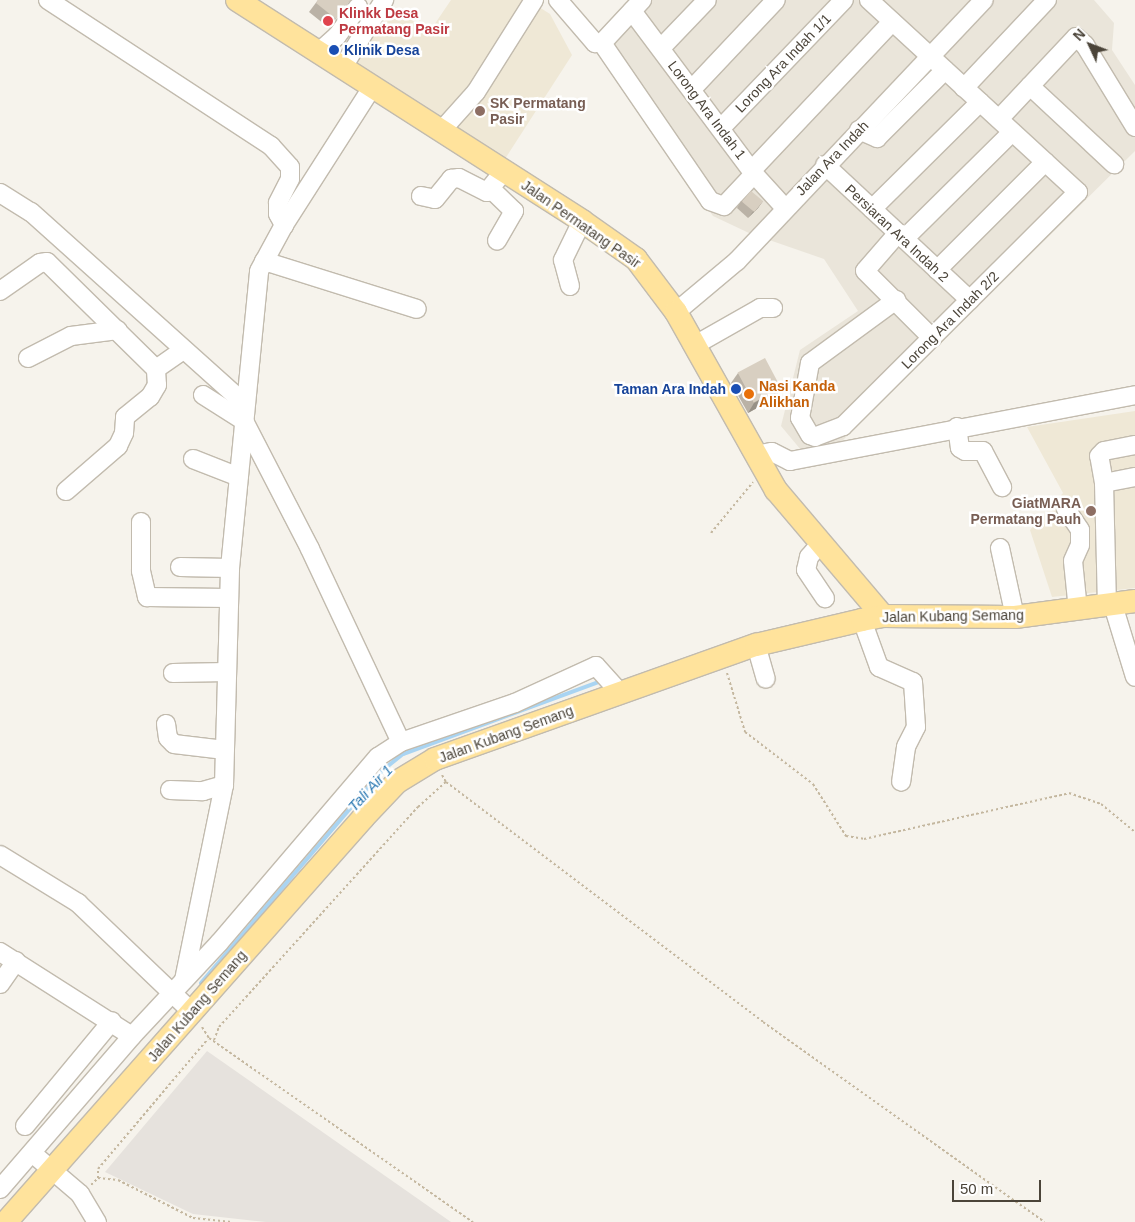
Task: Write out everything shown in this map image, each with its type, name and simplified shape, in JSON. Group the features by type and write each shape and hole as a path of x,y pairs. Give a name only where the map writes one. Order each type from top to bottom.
{"main road":[{"name":"Jalan Permatang Pasir","path":"237,0 582,221 647,270 676,312 776,490 884,616"},
{"name":"Jalan Kubang Semang","path":"6,1222 397,782 435,759 756,645 862,620 884,616 1015,617 1110,606 1135,601"}],"street":[{"path":"48,0 271,146 290,167 290,179 278,203 278,214 284,225"},
{"path":"343,67 384,0"},
{"path":"441,132 476,92 534,0"},
{"path":"558,0 595,43 602,43 637,6"},
{"path":"661,48 706,0"},
{"path":"692,89 776,0"},
{"name":"Lorong Ara Indah 1/1","path":"722,127 844,0"},
{"path":"869,0 1046,162 937,270"},
{"name":"Jalan Ara Indah","path":"676,312 736,261 784,208 984,0"},
{"path":"964,88 1047,0"},
{"name":"Lorong Ara Indah 1","path":"637,6 661,48 722,127 753,172 784,208"},
{"path":"319,52 338,36 358,7"},
{"path":"602,43 710,201 724,206 753,172 892,22"},
{"path":"999,119 1076,37 1085,45 1135,127"},
{"path":"859,130 877,138 945,70"},
{"path":"178,986 224,785 230,568 244,421 244,403 259,271 284,225 373,86"},
{"path":"1030,86 1114,164"},
{"path":"872,209 980,102"},
{"path":"932,338 866,271 1012,132"},
{"name":"Lorong Ara Indah 2/2","path":"896,300 810,362 800,418 815,437 843,426 1078,192 1046,162"},
{"name":"Persiaran Ara Indah 2","path":"825,165 970,300"},
{"path":"421,196 435,199 451,179 459,178 487,192 491,190 504,171"},
{"path":"491,190 514,211 497,240"},
{"path":"0,192 31,212 98,270 183,350 244,403"},
{"path":"570,286 562,260 582,221"},
{"path":"264,261 417,310"},
{"path":"0,291 44,262 78,290 156,369 157,385 150,397 125,417 124,433 118,446 66,491"},
{"path":"78,290 98,270"},
{"path":"695,345 760,308 773,308"},
{"path":"28,358 71,336 118,330"},
{"path":"156,369 183,350"},
{"path":"203,395 244,421 310,549 401,742"},
{"path":"760,462 772,452 790,461 957,427 1135,395"},
{"path":"957,427 960,448 965,451 983,451 1002,487"},
{"path":"1135,445 1104,451 1099,456 1104,483 1110,606 1135,677"},
{"path":"193,459 239,477"},
{"path":"1104,483 1135,477"},
{"path":"1066,509 1080,530 1080,545 1073,561 1078,610"},
{"path":"141,522 141,571 147,597 229,598"},
{"path":"820,543 809,557 806,570 825,598"},
{"path":"1000,548 1015,617"},
{"path":"180,567 230,568"},
{"path":"862,620 879,667 913,682 916,726 906,747 901,782"},
{"path":"756,645 766,679"},
{"path":"0,1188 378,757 401,742 515,703 596,666 620,693"},
{"path":"173,673 227,672"},
{"path":"166,724 168,738 174,744 225,750"},
{"path":"170,790 203,791 224,785"},
{"path":"0,855 78,903 178,986 192,1012"},
{"path":"0,952 112,1021 132,1036"},
{"path":"0,984 16,961"},
{"path":"25,1126 52,1096 112,1021"},
{"path":"52,1096 70,1108"},
{"path":"32,1153 80,1194 97,1222"}],"path":[{"path":"712,533 760,462"},
{"path":"214,1040 219,1027 418,807 446,782 763,1022 1044,1222"},
{"path":"192,1012 209,1038 473,1222"},
{"path":"98,1178 98,1169 209,1038"},
{"path":"80,1194 98,1178 118,1180 193,1218 232,1222"}],"shaded area":[{"name":"SK Permatang Pasir","path":"380,0 430,31 451,0 528,0 550,14 572,55 503,162 342,59"},
{"path":"633,0 1094,0 1114,23 1112,50 1135,85 1135,151 842,441 801,450 781,426 800,350 858,311 824,259 749,233 713,216 597,50"},
{"name":"GiatMARA Permatang Pauh","path":"1135,411 1135,588 1052,597 1030,530 1063,493 1027,427"},
{"path":"207,1051 451,1222 266,1222 193,1214 105,1172"}],"building":[{"path":"318,0 350,0 336,19 316,3"},
{"path":"751,191 763,201 754,212 742,202"},
{"path":"765,358 781,388 754,403 738,373"}],"waterway":[{"name":"Tali Air 1","path":"201,983 383,770 403,754 601,681"}],"place":[{"name":"Klinkk Desa Permatang Pasir","path":"328,21"},
{"name":"Klinik Desa","path":"334,50"},
{"name":"SK Permatang Pasir","path":"480,111"},
{"name":"Taman Ara Indah","path":"736,389"},
{"name":"Nasi Kanda Alikhan","path":"749,394"},
{"name":"GiatMARA Permatang Pauh","path":"1091,511"}]}
